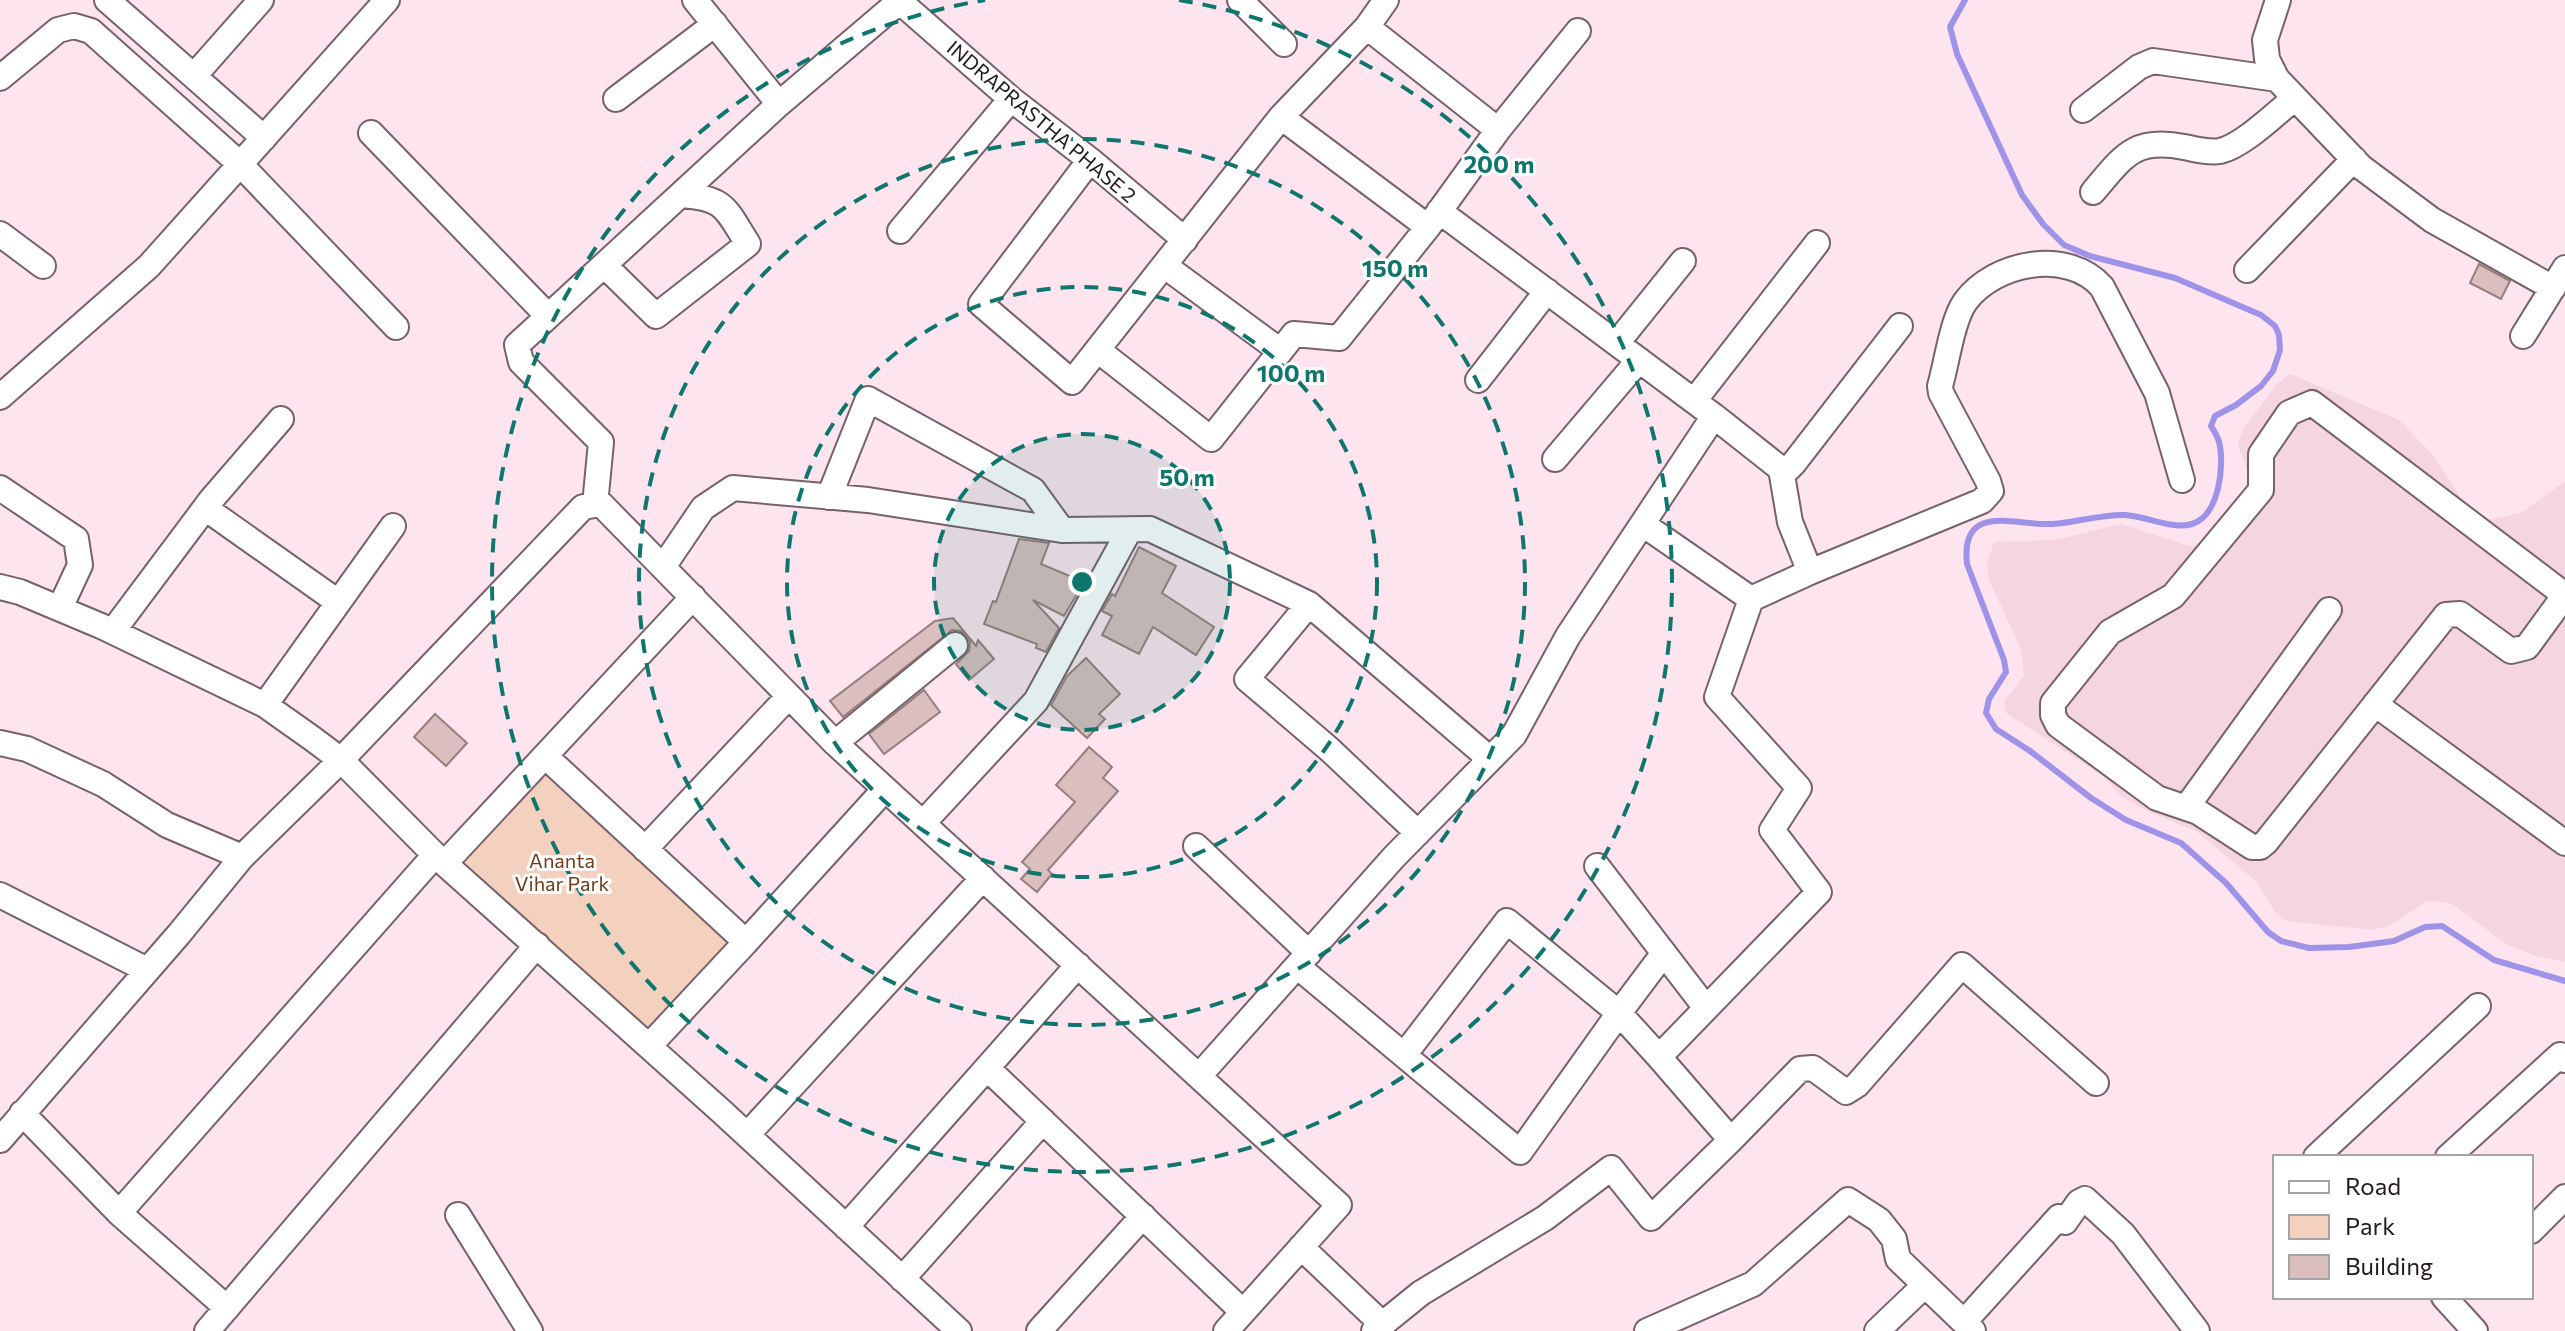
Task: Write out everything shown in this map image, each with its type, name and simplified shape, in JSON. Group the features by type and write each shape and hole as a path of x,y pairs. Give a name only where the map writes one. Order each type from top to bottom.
{"street":[{"path":"107,0 264,138"},
{"path":"194,76 261,0"},
{"path":"0,397 149,266 387,0"},
{"path":"695,0 779,104"},
{"path":"595,505 601,442 521,362 517,345 779,104 899,0"},
{"name":"INDRAPRASTHA PHASE 2","path":"899,0 1011,99 1185,240"},
{"path":"1240,0 1284,44"},
{"path":"1090,160 981,304 1072,382 1281,117 1367,27 1386,0"},
{"path":"2278,0 2265,40 2267,59 2277,79 2354,159 2432,220 2559,278 2523,336"},
{"path":"616,99 715,24"},
{"path":"0,78 58,30 74,26 91,31 240,164 396,327"},
{"path":"1367,27 1498,130"},
{"path":"1099,351 1211,439 1294,334 1339,338 1578,31"},
{"path":"2083,110 2139,67 2153,61 2277,79"},
{"path":"2093,192 2127,152 2149,144 2163,143 2219,151 2234,146 2295,98"},
{"path":"900,231 1011,99"},
{"path":"1281,117 1547,291 1781,469 1788,469 1794,463 1900,326"},
{"path":"371,133 548,316"},
{"path":"2247,270 2354,159"},
{"path":"604,265 656,316 748,244 726,210 717,202 707,197 680,195"},
{"path":"0,234 43,266"},
{"path":"1694,401 1817,243"},
{"path":"1617,343 1683,261"},
{"path":"1659,1057 1819,892 1772,830 1799,788 1717,697 1751,599 1988,497 1991,491 1940,386 1966,300 2005,272 2033,264 2070,266 2092,276 2102,287 2157,393 2182,480"},
{"path":"1165,266 1279,350"},
{"path":"1478,380 1547,291"},
{"path":"1555,459 1639,360"},
{"path":"829,497 868,399 1033,490 1062,530"},
{"path":"2312,403 2557,589 2562,599 2527,647 2511,651 2460,614 2446,615 2375,704 2260,847 2252,847 2198,812 2157,798 2058,725 2053,715 2053,703 2110,632 2173,596 2261,490 2261,454 2289,413 2312,403"},
{"path":"1199,1076 1418,833 1514,735 1568,636 1714,416"},
{"path":"113,631 205,508 281,419"},
{"path":"1781,469 1790,522 1810,572"},
{"path":"0,488 76,539 80,565 60,608"},
{"path":"663,567 703,508 733,488 868,500 1062,530 1150,529 1309,604 1490,759"},
{"path":"0,1140 242,857 341,760 583,507 601,504 835,743 1339,1205 1226,1331"},
{"path":"205,508 338,602"},
{"path":"1644,525 1751,599"},
{"path":"265,705 393,526"},
{"path":"923,823 1036,701 1130,529"},
{"path":"0,587 20,592 113,631 265,705 341,760 440,859 959,1331"},
{"path":"119,1213 440,859 545,756 693,597"},
{"path":"1309,604 1247,679 1329,749 1418,833"},
{"path":"2186,808 2329,610"},
{"path":"835,743 955,645"},
{"path":"645,849 789,696"},
{"path":"2375,704 2565,843"},
{"path":"0,743 27,749 103,784 167,825 242,857"},
{"path":"545,756 746,942"},
{"path":"649,1046 885,789"},
{"path":"1196,846 1303,959 1404,1055 1520,1152 1664,953"},
{"path":"1597,866 1706,1008"},
{"path":"747,1135 983,878"},
{"path":"4,903 147,970"},
{"path":"1404,1055 1507,921 1619,1013 1731,1140"},
{"path":"207,1331 537,945"},
{"path":"846,1227 1078,965"},
{"path":"1301,1247 1378,1328 1421,1293 1545,1218 1611,1168 1651,1218 1800,1069 1813,1068 1846,1092 1857,1085 1962,965 2096,1083"},
{"path":"2318,1155 2478,1006"},
{"path":"2450,1155 2560,1055 2565,1060"},
{"path":"987,1068 1243,1312"},
{"path":"22,1113 119,1213 227,1308"},
{"path":"902,1279 1043,1121"},
{"path":"2533,1229 2565,1197"},
{"path":"1647,1331 1695,1321 1753,1284 1848,1200 1879,1220 1894,1239 1898,1259 1968,1327 2059,1217 2065,1222 2079,1202 2085,1199 2123,1234 2197,1331"},
{"path":"458,1215 530,1331"},
{"path":"1039,1331 1143,1216"},
{"path":"1877,1331 1925,1285"},
{"path":"2454,1300 2475,1331"}],"shaded area":[{"path":"2290,374 2399,420 2434,456 2468,508 2485,520 2521,513 2565,481 2565,962 2536,956 2506,944 2454,905 2444,902 2427,901 2389,926 2373,930 2286,921 2275,912 2257,882 2196,831 2122,797 2103,776 2006,713 2004,701 2024,676 2021,649 1989,580 1987,563 1994,542 2055,540 2121,524 2192,547 2215,535 2237,508 2249,477 2238,445 2243,429 2277,384"}],"green space":[{"name":"Ananta Vihar Park","path":"545,758 737,944 648,1041 447,864"}],"building":[{"path":"2479,264 2510,281 2501,299 2470,283"},
{"path":"1019,539 1049,543 1041,564 1084,582 1064,616 1033,600 1059,628 1046,652 1036,648 1037,644 984,624 993,601 996,602"},
{"path":"1139,547 1176,566 1162,593 1214,627 1196,655 1153,627 1139,654 1102,635 1112,616 1102,611 1112,594 1115,596"},
{"path":"953,618 976,646 978,640 994,659 969,680 956,664 969,651 970,642 961,631 952,630 843,717 830,701 935,621"},
{"path":"1086,658 1120,694 1099,714 1105,719 1087,738 1051,705 1067,676"},
{"path":"924,690 940,712 884,754 869,734"},
{"path":"435,714 467,743 446,766 414,737"},
{"path":"1089,747 1112,767 1103,778 1118,791 1048,870 1052,874 1037,892 1021,879 1030,869 1022,862 1075,802 1056,785"}],"waterway":[{"path":"1965,0 1950,27 1957,54 2022,195 2043,224 2064,245 2090,256 2175,278 2261,315 2275,326 2280,350 2273,371 2261,386 2215,416 2211,426 2221,452 2220,476 2214,501 2201,519 2184,525 2125,515 2052,524 1993,521 1981,524 1972,531 1967,544 1967,564 2006,672 1989,699 1986,713 1996,729 2091,798 2126,820 2181,843 2226,883 2268,932 2281,941 2309,948 2349,947 2394,941 2425,927 2442,926 2494,960 2565,981"}]}
